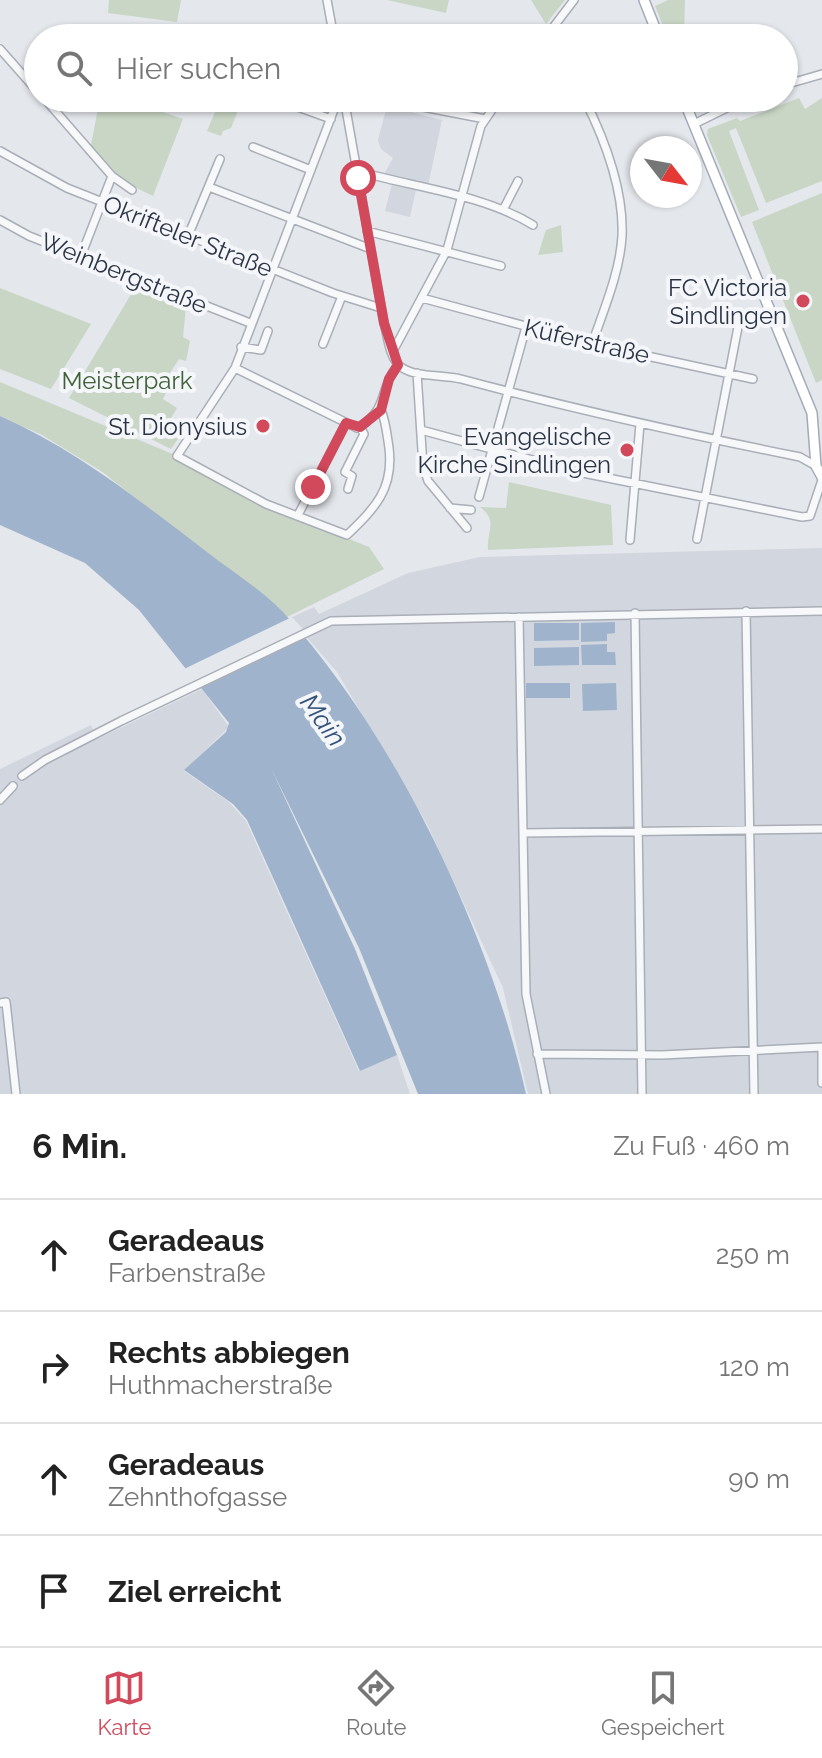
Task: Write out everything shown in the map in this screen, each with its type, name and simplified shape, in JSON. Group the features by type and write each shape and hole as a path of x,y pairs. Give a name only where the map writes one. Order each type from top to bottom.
{"main road":[{"path":"644,0 653,24"},
{"path":"689,112 812,413 820,465"},
{"path":"812,413 822,424"}],"street":[{"path":"327,0 331,24"},
{"path":"556,24 574,0"},
{"path":"0,49 24,76"},
{"path":"798,81 822,74"},
{"path":"56,112 112,176 132,190"},
{"path":"312,112 331,119"},
{"path":"333,112 235,368 177,454 178,459 228,486 347,535 378,505 389,482 391,464 381,410 389,379 398,365"},
{"path":"347,112 381,308 398,365 417,373 442,375 640,424 802,458 820,465 810,516 634,484 421,430"},
{"path":"449,112 485,119"},
{"path":"392,353 447,250 485,119 490,112"},
{"path":"589,112 607,157 622,227 618,263 592,344"},
{"path":"694,124 718,112"},
{"path":"253,147 311,170"},
{"name":"Okrifteler Straße","path":"0,151 59,184 342,296 381,308"},
{"path":"188,236 220,159"},
{"path":"358,178 368,174 503,210 533,225"},
{"path":"81,256 112,176"},
{"path":"503,210 518,181"},
{"path":"209,187 371,249"},
{"name":"Weinbergstraße","path":"0,220 29,236 250,323"},
{"path":"367,231 501,266"},
{"path":"323,344 342,296"},
{"name":"Küferstraße","path":"422,298 592,344 753,379"},
{"path":"697,539 739,322"},
{"path":"479,497 526,327"},
{"path":"241,347 261,350 268,331"},
{"path":"235,368 360,427 364,434 345,472 352,476 348,489"},
{"path":"417,373 423,466 428,481 467,528"},
{"path":"360,427 381,410"},
{"path":"298,515 346,423"},
{"path":"630,540 640,424"},
{"path":"450,508 471,510"},
{"path":"746,611 754,1094"},
{"path":"22,776 45,760 121,721 331,621 822,611"},
{"path":"635,613 642,1094"},
{"path":"519,617 526,994 546,1094"},
{"path":"0,800 13,786"},
{"path":"524,833 822,829"},
{"path":"0,1003 6,1002 16,1094"},
{"path":"537,1054 641,1056 822,1047 822,1083"}],"shaded area":[{"path":"385,112 411,112 442,120 428,186 383,176 393,158 381,149 378,140"},
{"path":"392,184 416,190 410,217 385,211"},
{"path":"822,548 822,1094 528,1094 503,988 427,824 337,672 290,618 314,607 319,614 408,573 480,557"},
{"path":"202,689 229,727 184,771 229,802 246,821 359,1071 397,1055 410,1094 0,1094 0,769 91,725 97,739"}],"green space":[{"path":"109,0 181,0 177,22 108,13"},
{"path":"387,0 449,0 446,13"},
{"path":"531,0 565,0 546,24"},
{"path":"668,0 685,0 684,24 662,24 655,6"},
{"path":"798,98 805,109 822,98 822,181 766,203 736,128 729,131 759,210 741,217 707,135 708,129 763,112 798,112"},
{"path":"97,112 163,112 183,119 153,196 124,182 91,145"},
{"path":"215,112 237,112 231,128 223,131 221,136 207,131"},
{"name":"FC Victoria Sindlingen","path":"822,193 822,380 816,383 752,222"},
{"path":"561,225 563,252 538,255 546,230"},
{"name":"Meisterpark","path":"136,286 186,307 183,337 190,341 186,361 179,359 170,373 173,379 163,399 177,408 170,420 185,429 171,449 69,398"},
{"path":"0,288 91,324 51,389 0,369"},
{"path":"0,382 175,455 177,460 244,496 369,547 384,569 287,617 101,471 42,435 0,416"},
{"path":"509,482 611,505 613,545 488,550 490,522 480,507 506,508"}],"water":[{"name":"Main","path":"0,416 82,461 256,588 283,612 324,661 400,776 433,838 489,968 526,1094 418,1094 359,948 271,768 355,949 397,1055 360,1071 247,820 233,804 184,770 226,732 229,723 139,610 85,563 0,525"},
{"path":"615,622 615,633 607,634 607,641 581,642 581,623"},
{"path":"534,623 579,623 579,640 534,641"},
{"path":"607,644 607,652 615,652 616,665 582,665 581,645"},
{"path":"579,647 579,665 534,666 534,648"},
{"path":"526,683 570,683 570,698 526,698"},
{"path":"616,683 617,710 583,711 582,684"}],"pier":[{"path":"292,617 309,636 197,690 182,670"}],"place":[{"name":"FC Victoria Sindlingen","path":"803,301"},
{"name":"St. Dionysius","path":"263,426"},
{"name":"Evangelische Kirche Sindlingen","path":"627,450"}],"route":[{"path":"313,487 346,423 360,427 381,410 384,392 398,365 384,323 358,178"}]}
